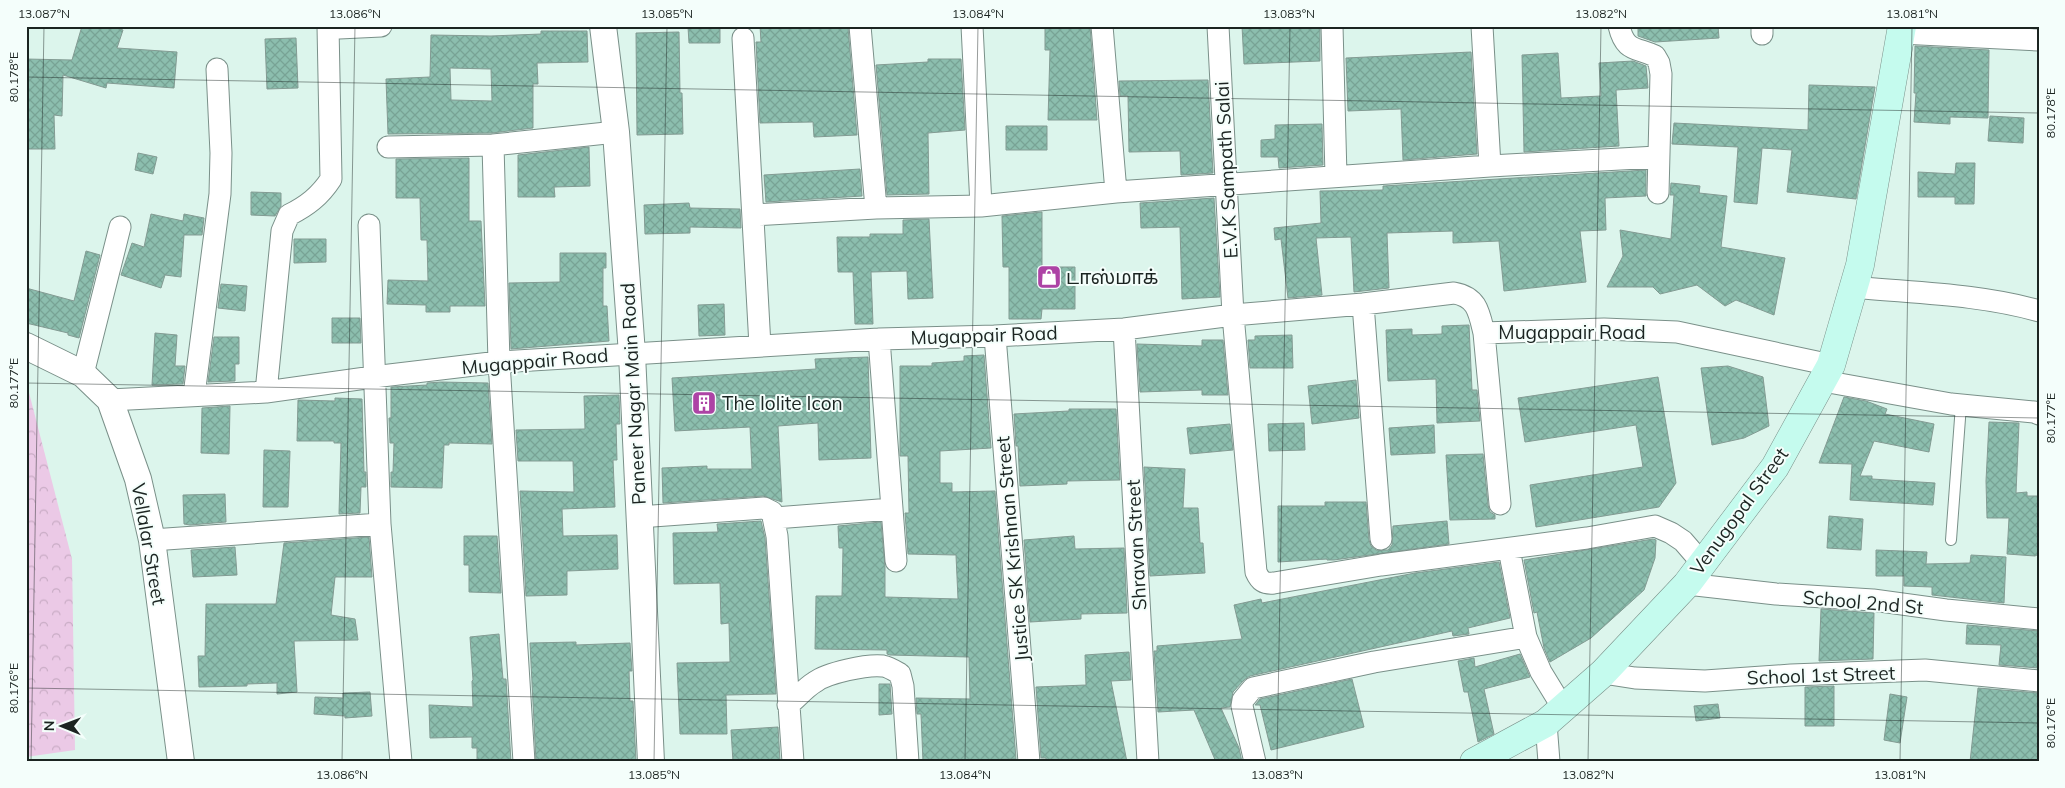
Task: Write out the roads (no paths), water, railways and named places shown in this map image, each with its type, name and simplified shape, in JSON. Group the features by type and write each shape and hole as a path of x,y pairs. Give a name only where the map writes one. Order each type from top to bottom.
{"main road":[{"name":"Venugopal Street","path":"1474,762 1554,716 1603,673 1695,573 1775,467 1827,373 1860,265 1902,30"}],"street":[{"path":"266,392 282,231 289,215 304,207 321,193 331,179 328,26"},
{"path":"336,26 339,28 381,26"},
{"name":"Paneer Nagar Main Road","path":"603,26 616,132 632,354 650,762"},
{"path":"860,26 876,208"},
{"path":"972,26 982,206"},
{"path":"1102,26 1116,192"},
{"name":"E.V.K Sampath Salai","path":"1218,26 1233,315 1256,572 1259,579 1264,582 1274,583 1381,566 1509,549"},
{"path":"1332,26 1336,176"},
{"path":"1482,26 1490,166"},
{"path":"1620,26 1626,44 1632,49 1655,56 1659,63 1658,193"},
{"path":"1902,30 2039,40"},
{"path":"743,38 760,346"},
{"path":"194,395 220,194 221,153 217,69"},
{"path":"388,147 493,145 616,132"},
{"path":"493,145 499,362 524,762"},
{"path":"753,215 876,208 982,206 1116,192 1336,176 1657,157"},
{"path":"369,225 373,377 380,524 401,762"},
{"path":"83,374 120,227"},
{"path":"1853,287 1982,298 2039,311"},
{"name":"Mugappair Road","path":"110,400 266,392 499,362 879,339 995,336 1124,329 1233,315 1363,304 1454,293 1464,295 1473,302 1479,312 1484,333 1604,329 1677,332 1827,373 1961,405 2039,414"},
{"path":"1363,304 1382,539"},
{"name":"Shravan Street","path":"1124,329 1148,762"},
{"path":"1484,333 1500,504"},
{"name":"Justice SK Krishnan Street","path":"995,336 1029,762"},
{"path":"879,339 896,561"},
{"name":"Vellalar Street","path":"26,346 83,374 110,400 138,479 152,540 181,762"},
{"path":"639,517 764,508 772,512 775,518 793,762"},
{"path":"775,518 892,509"},
{"path":"152,540 380,524"},
{"path":"1549,762 1554,716 1541,672 1526,637 1509,549 1655,526 1683,541 1695,573"},
{"name":"School 2nd St","path":"1695,573 1776,594 1874,600 1946,610 2039,618"},
{"path":"1255,762 1242,706 1253,688 1374,662 1526,637"},
{"path":"788,705 814,682 826,676 870,667 883,666 893,670 900,674 903,686 908,762"},
{"name":"School 1st Street","path":"1603,673 1635,678 1705,681 1791,675 1924,670 2039,681"}],"lane":[{"path":"1951,540 1961,405"}],"place":[{"name":"டாஸ்மாக்","path":"1049,277"},
{"name":"The Iolite Icon","path":"704,403"}]}
